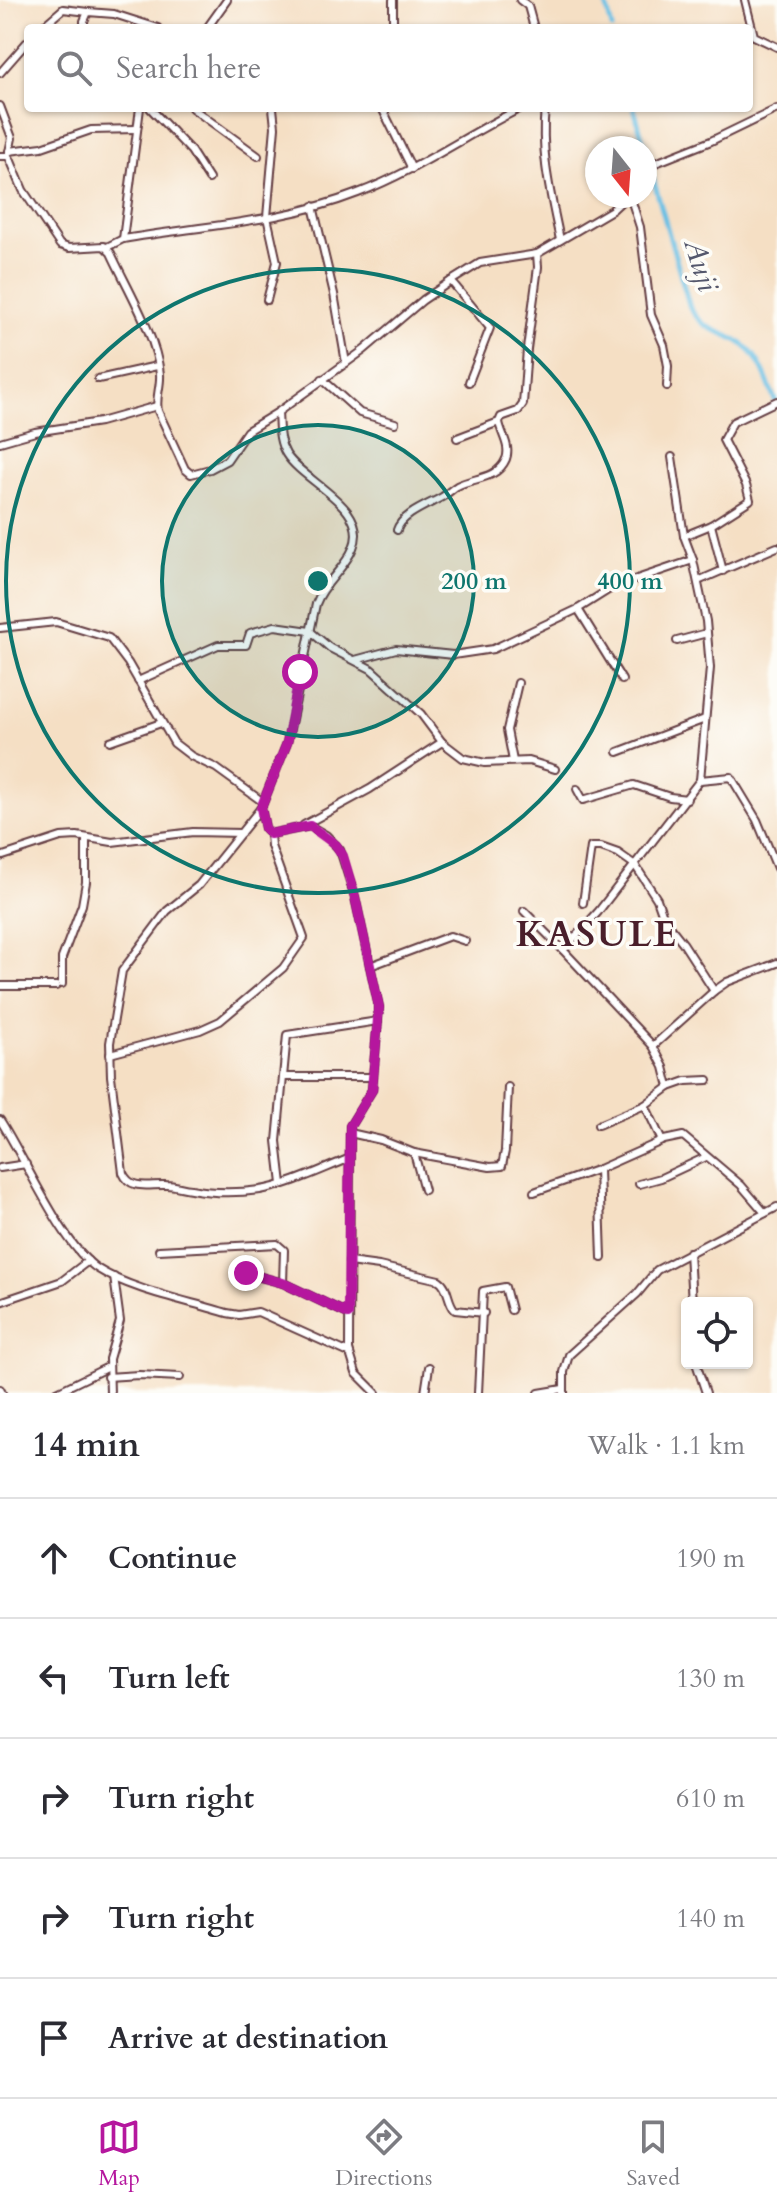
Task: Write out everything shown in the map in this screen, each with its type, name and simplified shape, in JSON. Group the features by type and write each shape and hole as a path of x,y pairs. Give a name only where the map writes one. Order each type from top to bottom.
{"street":[{"path":"210,24 227,0"},
{"path":"520,0 528,6 533,24"},
{"path":"745,0 749,24"},
{"path":"391,1 393,24"},
{"path":"46,24 66,8 114,14 145,24"},
{"path":"84,24 88,12"},
{"path":"753,34 758,40 777,47"},
{"path":"0,73 24,46"},
{"path":"0,106 12,138 6,154 23,190 60,245 69,248 107,247 123,239 267,217 354,195 412,169 514,112"},
{"path":"657,163 777,109"},
{"path":"123,239 139,112"},
{"path":"154,112 191,151 209,179"},
{"path":"198,112 258,156"},
{"path":"267,300 277,262 267,217 275,127 273,112"},
{"path":"384,112 412,169"},
{"path":"545,112 544,156 560,240"},
{"path":"6,154 42,147 91,130 136,129"},
{"path":"313,206 334,294 346,363"},
{"path":"107,247 142,319 160,374 157,406 185,469 191,474 227,460 247,431 346,363 451,281 488,261 537,254 614,208"},
{"path":"633,208 640,227 651,315 664,345 668,366 667,386"},
{"path":"457,438 499,422 501,417 522,407 537,254"},
{"path":"451,281 490,328 469,382"},
{"path":"98,379 157,366"},
{"path":"322,379 360,413 395,423"},
{"path":"684,536 711,525 750,500 746,485 723,440 733,422 775,402"},
{"path":"0,442 35,432 90,425 157,406"},
{"path":"278,412 279,437 287,456 305,476 346,508 356,538 350,554 321,590 287,743 262,805 199,885 167,911 126,963 113,1011 110,1054 123,1173 130,1184 170,1185 192,1190 260,1190 348,1159"},
{"path":"397,530 400,523 455,487 495,473 507,454 499,422"},
{"path":"563,950 598,912 700,780 710,677 707,633 698,581 684,536 672,457"},
{"path":"711,525 723,571"},
{"path":"698,581 777,547"},
{"path":"355,660 396,649 453,655 493,649 578,609 613,587 693,560"},
{"path":"578,609 622,680"},
{"path":"0,628 56,622 104,635 114,643 161,723 181,749 204,760 262,805 265,828 270,834 271,846 303,933 299,949 270,981 213,1025 110,1054"},
{"path":"138,681 218,645 246,645 250,633 265,628 281,626 310,631 330,648 371,669 407,699 442,742 463,758 485,763 529,761 555,769"},
{"path":"677,641 707,633"},
{"path":"513,761 507,730 518,683"},
{"path":"618,752 705,719"},
{"path":"110,741 161,723"},
{"path":"270,834 304,825 370,789 442,742"},
{"path":"700,780 731,777 757,820 777,868"},
{"path":"577,789 583,800 634,785 670,797 687,799"},
{"path":"304,825 326,835 343,856 378,1002 370,1096 352,1121 348,1159 349,1353 356,1373 376,1393"},
{"path":"0,857 61,837 112,842 193,832 241,833"},
{"path":"0,986 59,985 62,958 82,905 86,882 86,838"},
{"path":"583,903 591,847 618,853 635,865 657,899 664,919 714,991"},
{"path":"524,911 653,1046 664,1067 669,1087"},
{"path":"370,966 450,936 465,941"},
{"path":"653,1046 727,982 777,963"},
{"path":"282,1184 277,1141 287,1035 378,1021"},
{"path":"283,1077 373,1077"},
{"path":"598,1125 645,1105 669,1087 686,1081 708,1080"},
{"path":"350,1133 381,1140 414,1153 490,1167 502,1166 508,1087"},
{"path":"645,1105 662,1141"},
{"path":"0,1120 62,1226 88,1261 114,1277 227,1313 258,1312 349,1353"},
{"path":"534,1192 599,1169 662,1141 686,1137 741,1185 765,1213"},
{"path":"414,1153 424,1190"},
{"path":"639,1184 661,1178 706,1157"},
{"path":"0,1168 26,1164"},
{"path":"599,1169 602,1258"},
{"path":"539,1393 563,1391 565,1362 569,1355 637,1294 657,1270 777,1207"},
{"path":"159,1250 277,1244 284,1250 283,1283"},
{"path":"689,1252 692,1297"},
{"path":"0,1302 62,1281 88,1261"},
{"path":"349,1262 439,1280 445,1285 455,1310 484,1313"},
{"path":"246,1273 283,1283 348,1314"},
{"path":"110,1393 107,1377 110,1351 120,1321 114,1277"},
{"path":"478,1393 484,1313 482,1294 487,1289 505,1287 511,1310"},
{"path":"55,1393 108,1367"},
{"path":"425,1393 429,1367"},
{"path":"698,1369 706,1393"},
{"path":"107,1377 180,1377"}],"waterway":[{"name":"Auji","path":"605,0 611,24"},
{"name":"Auji","path":"635,112 642,136"},
{"name":"Auji","path":"657,192 690,308 709,328 737,340 751,352 777,406"}],"district":[{"name":"KASULE","path":"597,934"}],"route":[{"path":"246,1273 283,1283 348,1314 350,1126 372,1090 379,1007 355,897 340,850 326,835 310,826 270,834 261,814 287,743 300,672"}]}
